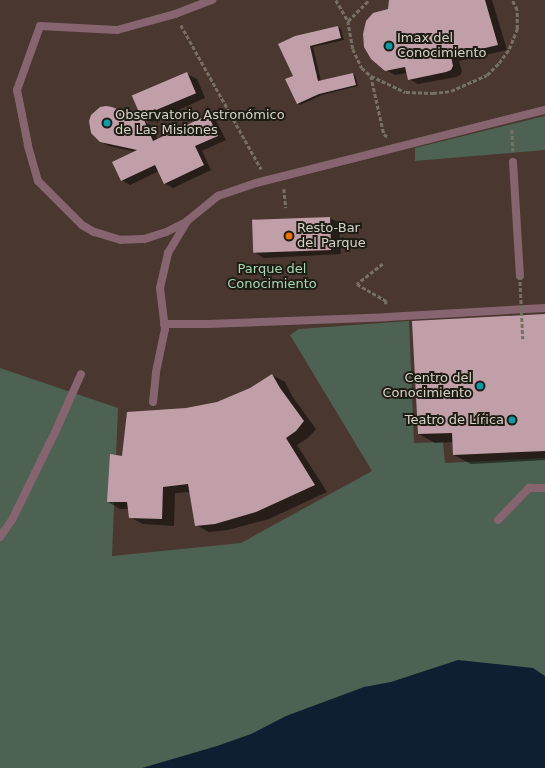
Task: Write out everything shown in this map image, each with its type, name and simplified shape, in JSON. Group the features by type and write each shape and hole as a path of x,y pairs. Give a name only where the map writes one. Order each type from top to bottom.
{"street":[{"path":"212,0 175,14 117,30 40,26 17,90 28,145 38,181 82,225 94,232 121,240 144,239 166,232 187,222 218,196 267,181 400,146 545,110"},
{"path":"513,162 520,276"},
{"path":"153,402 156,372 165,329 160,288 168,253 187,222"},
{"path":"164,324 208,324 387,317 545,308"},
{"path":"0,537 12,520 57,428 81,374"},
{"path":"498,520 529,488 545,488"}],"path":[{"path":"336,0 348,21 353,49 362,68 371,76 406,92 433,94 451,91 487,75 499,63 509,49 517,29 517,10 512,0"},
{"path":"348,21 369,0"},
{"path":"175,14 267,181"},
{"path":"371,76 384,134 400,146"},
{"path":"283,177 286,208"},
{"path":"382,264 357,284 386,302 387,317"},
{"path":"520,276 523,339"}],"shaded area":[{"name":"Parque del Conocimiento","path":"0,0 545,0 545,555 0,555"}],"green space":[{"path":"545,116 545,150 415,161 415,148"},
{"path":"409,321 414,443 443,442 445,463 545,458 545,768 0,768 0,368 118,408 112,556 241,543 372,471 290,335 299,329"}],"water":[{"path":"458,660 533,668 545,676 545,768 142,768 217,746 251,734 286,716 364,687 391,682"}],"building":[{"path":"389,0 485,0 498,45 451,56 453,66 451,70 446,72 408,80 405,67 385,71 371,59 364,47 363,34 366,21 373,13 388,9"},
{"path":"338,26 341,38 310,46 318,81 353,73 356,85 319,94 297,104 285,79 293,76 278,44 295,36"},
{"path":"187,72 196,93 141,117 132,95"},
{"path":"106,106 144,120 153,141 208,115 218,136 195,146 204,165 164,184 155,165 121,181 112,162 137,150 100,142 91,133 89,121 91,115 100,107"},
{"path":"330,217 331,250 253,253 252,220"},
{"name":"Centro del Conocimiento","path":"545,314 545,451 453,455 452,433 418,434 412,321"},
{"path":"272,374 280,388 304,421 296,431 286,438 315,485 256,512 215,524 195,526 188,484 163,487 162,519 129,518 127,502 107,502 110,454 122,456 127,412 186,408 217,402 250,388"}],"place":[{"name":"Imax del Conocimiento","path":"389,46"},
{"name":"Observatorio Astronómico de Las Misiones","path":"107,123"},
{"name":"Resto-Bar del Parque","path":"289,236"},
{"name":"Centro del Conocimiento","path":"480,386"},
{"name":"Teatro de Lírica","path":"512,420"}]}
